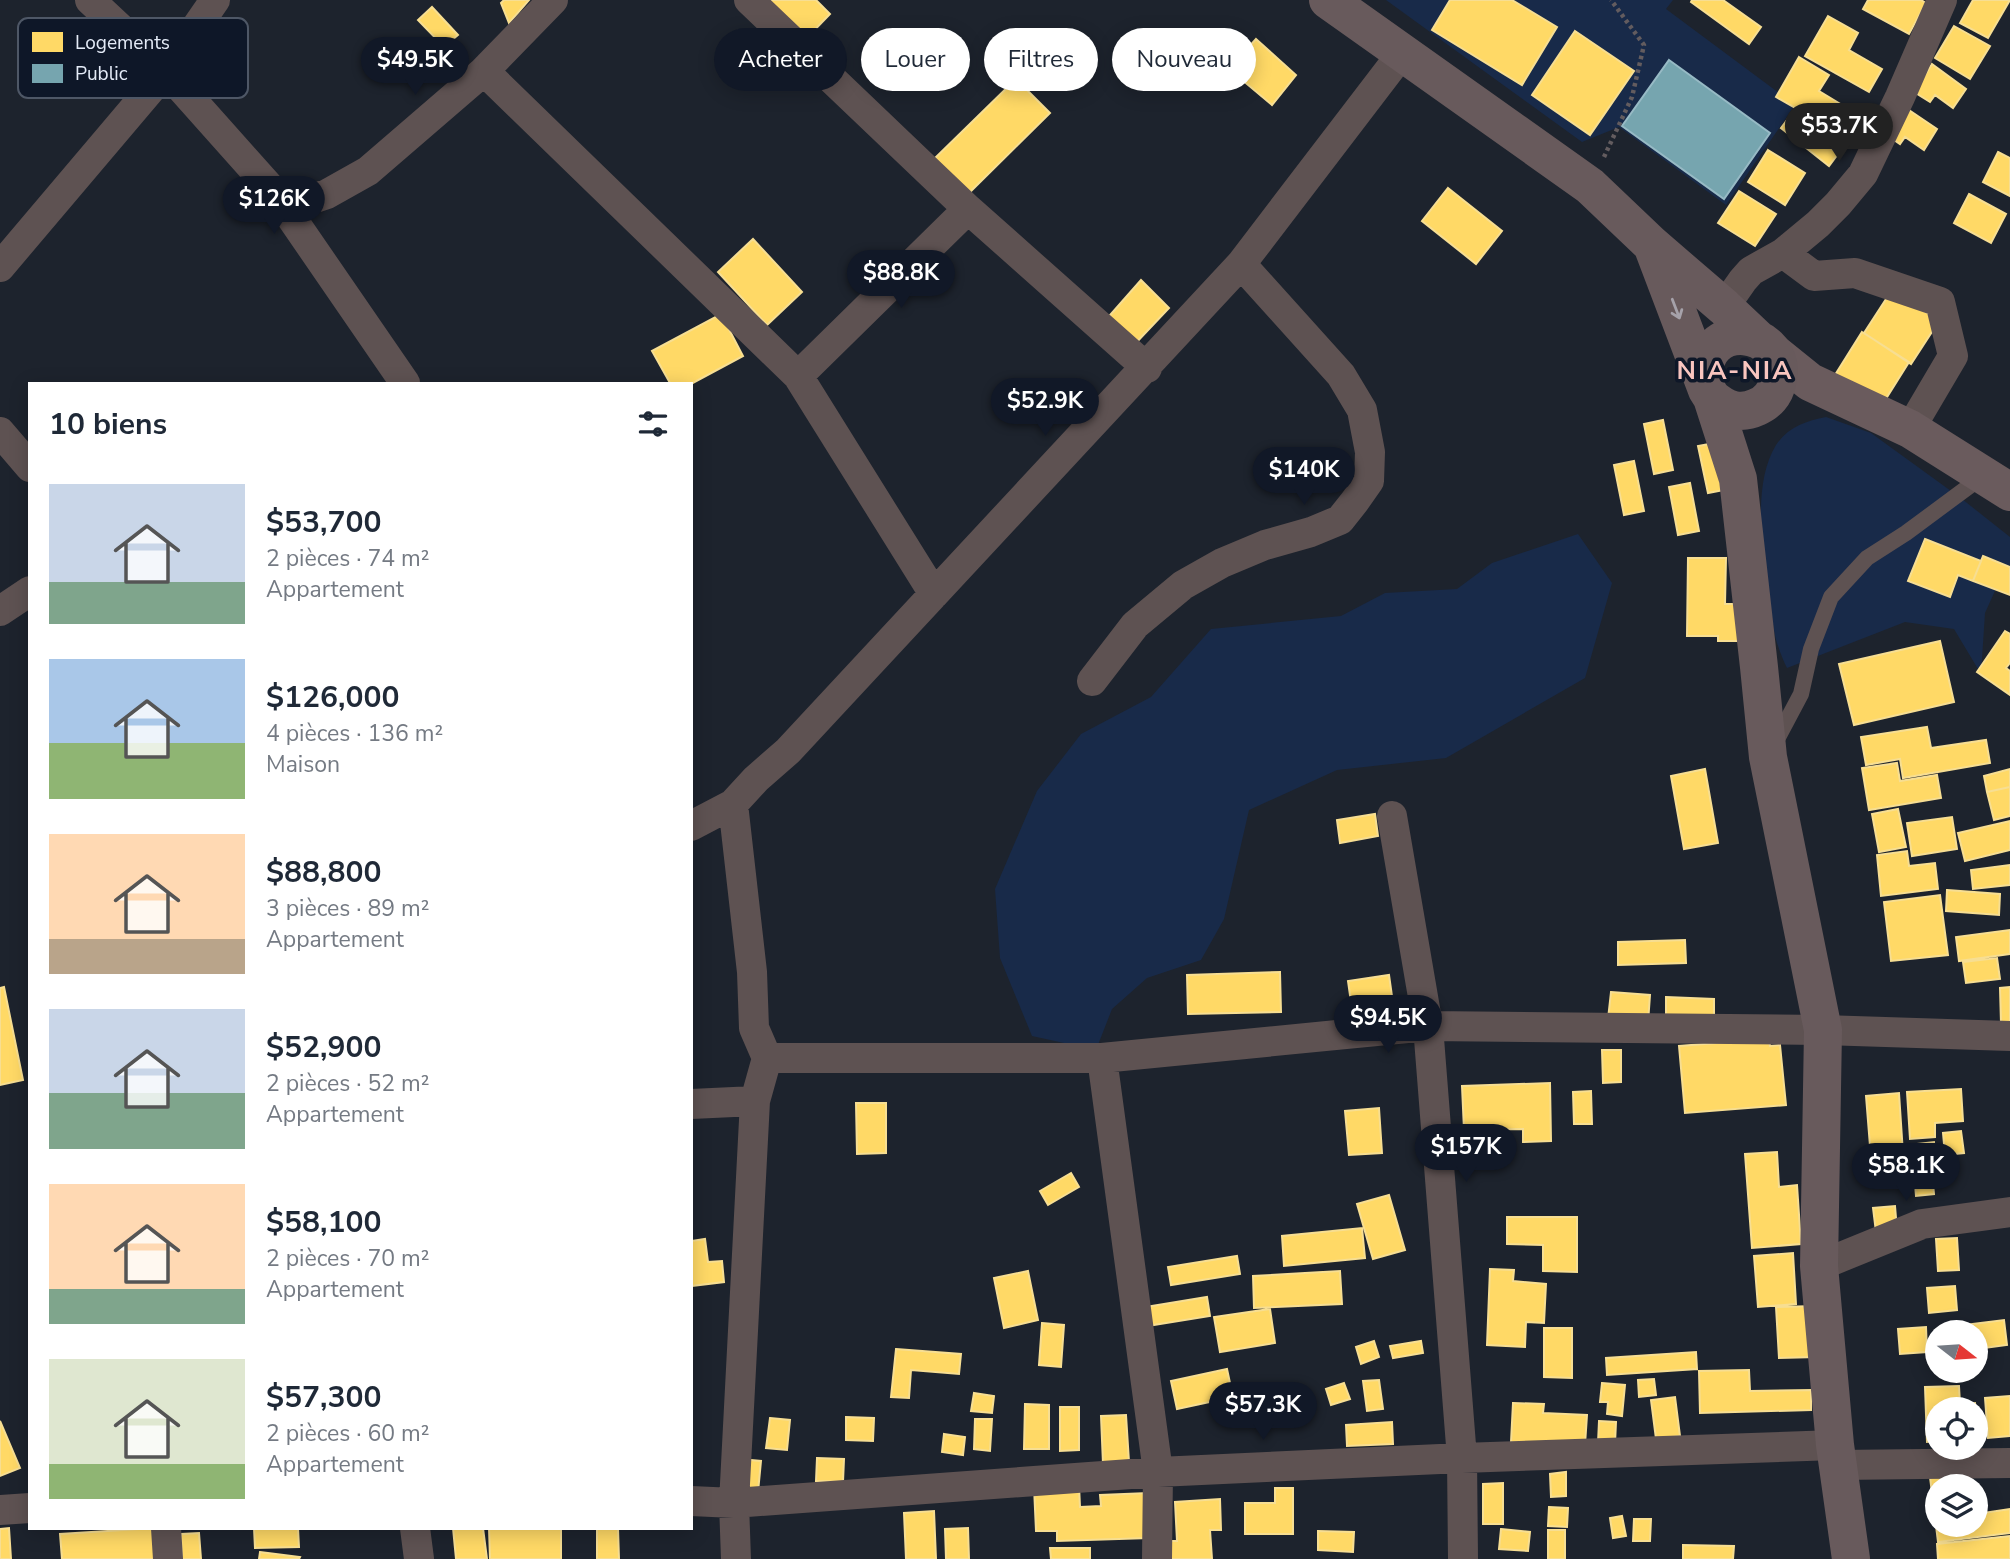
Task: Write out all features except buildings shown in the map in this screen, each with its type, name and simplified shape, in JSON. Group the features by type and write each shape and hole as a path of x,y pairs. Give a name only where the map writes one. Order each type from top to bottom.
{"highway":[{"path":"1328,0 1590,186 1766,347 1778,363 1779,374 1773,395 1763,404 1747,411 1732,411 1721,406 1708,390 1703,370 1705,360 1718,343 1738,335 1749,336 1766,347"},
{"path":"1652,245 1708,390 1738,479 1768,757 1823,1030 1819,1266 1836,1455 1851,1559"},
{"path":"1738,479 1763,404"}],"main road":[{"path":"1766,347 1810,382 1910,429 1997,483"},
{"path":"1763,404 1810,382"}],"street":[{"path":"90,0 109,18"},
{"path":"203,18 215,0"},
{"path":"285,208 327,194 368,171 484,71 553,0"},
{"path":"749,0 968,209 1147,368"},
{"path":"1724,307 1751,271 1783,253 1818,223 1839,204 1863,174 1942,0"},
{"path":"693,824 733,804 788,751 1147,368 1241,264 1403,52"},
{"path":"484,71 798,376 934,594"},
{"path":"0,267 143,98"},
{"path":"190,98 273,191 404,382"},
{"path":"798,376 968,209"},
{"path":"1783,253 1814,276 1855,273 1940,302 1953,356 1910,429"},
{"path":"1092,681 1135,625 1182,585 1222,563 1265,545 1340,520 1369,481 1370,452 1362,410 1341,375 1241,264"},
{"path":"0,432 28,465"},
{"path":"0,611 28,592"},
{"path":"733,804 752,972 754,1028 767,1058 755,1101 734,1503 736,1559"},
{"path":"1392,816 1429,1026 1462,1458 1463,1559"},
{"path":"767,1058 1102,1058 1429,1026 1823,1030 2010,1036"},
{"path":"1102,1058 1158,1472 1157,1559"},
{"path":"693,1104 755,1101"},
{"path":"1819,1266 1922,1224 2010,1212"},
{"path":"693,1501 734,1503 1158,1472 1462,1458 1836,1455 2010,1463"},
{"path":"0,1510 28,1508"},
{"path":"166,1530 168,1559"},
{"path":"415,1530 419,1559"}],"lane":[{"path":"1768,757 1801,694 1811,649 1831,597 1867,558 1906,533 1997,483"}],"path":[{"path":"1590,186 1632,97 1644,45 1611,0"}],"shaded area":[{"path":"1386,0 1673,0 1666,9 1795,105 1726,205 1619,127 1582,142"},
{"path":"1826,417 1871,433 2010,537 2010,566 2003,573 1985,613 1981,674 1954,629 1905,622 1787,668 1774,633 1764,563 1761,500 1764,480 1768,462 1781,439 1798,426"},
{"path":"1578,534 1612,583 1585,678 1446,758 1337,770 1249,810 1224,919 1201,960 1147,978 1112,1009 1096,1050 1032,1036 1000,958 995,889 1037,791 1081,734 1151,697 1211,629 1341,616 1385,593 1457,589 1492,563"}],"district":[{"name":"NIA-NIA","path":"1735,370"}]}
